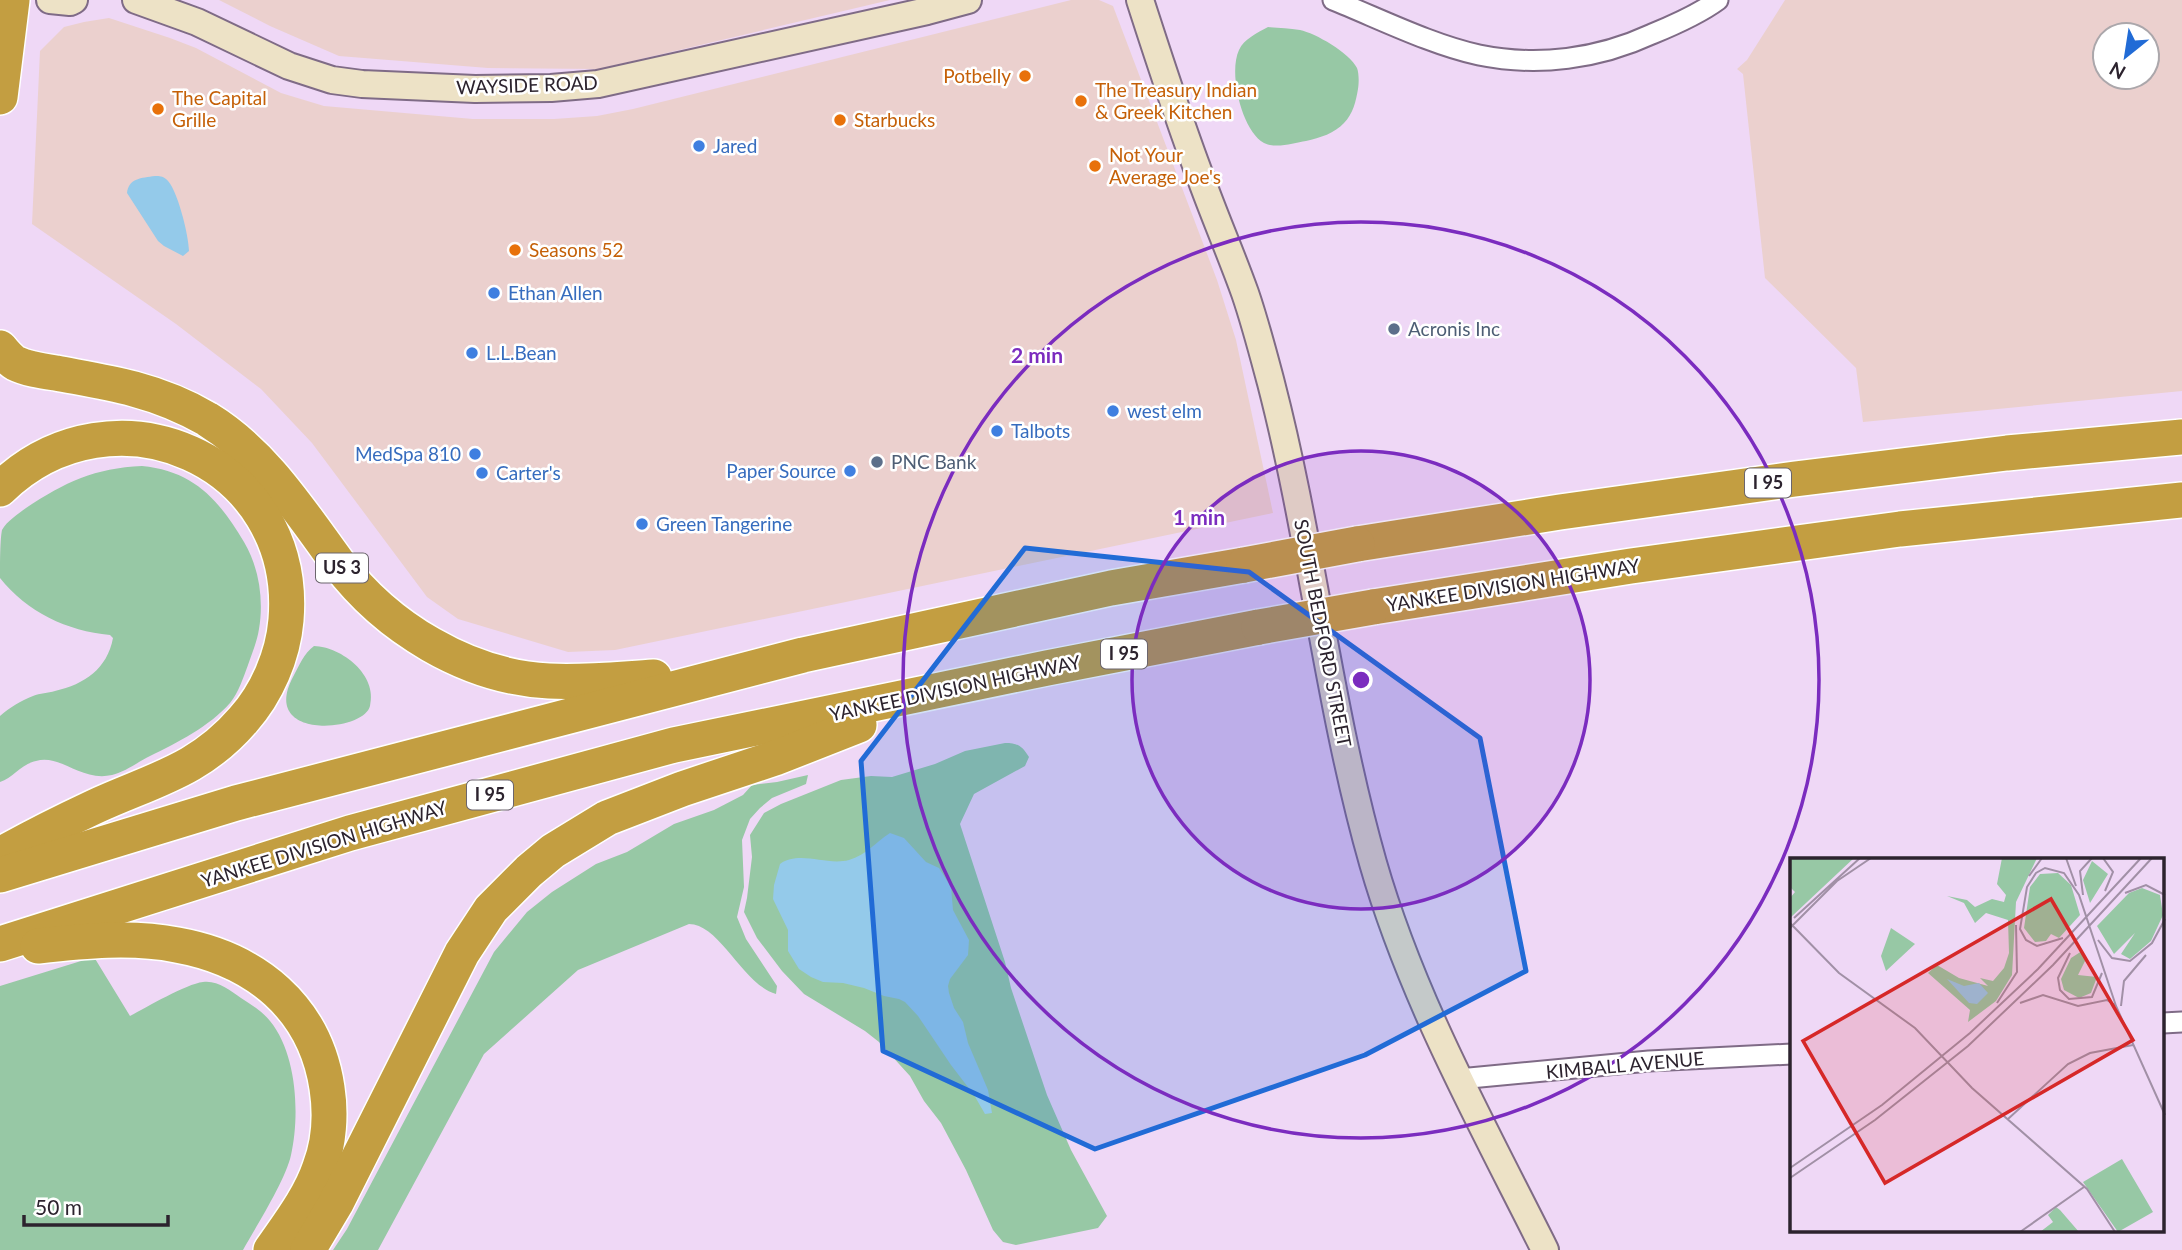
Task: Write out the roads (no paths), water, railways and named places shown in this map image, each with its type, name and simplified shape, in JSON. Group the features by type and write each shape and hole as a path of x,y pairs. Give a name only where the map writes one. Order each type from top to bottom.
{"highway":[{"path":"0,97 12,0"},
{"name":"US 3","path":"0,348 14,362 34,370 131,388 171,400 227,433 262,465 294,500 339,564 364,592 422,639 447,654 496,672 547,681 731,673"},
{"name":"I 95","path":"0,875 250,799 803,654 1098,591 1357,544 1560,512 2007,453 2182,437"},
{"path":"0,489 46,456 74,445 124,438 145,439 164,442 187,451 239,486 263,515 281,559 287,606 275,669 244,719 216,746 181,771 95,807 0,855"},
{"name":"YANKEE DIVISION HIGHWAY","path":"0,944 350,833 674,745 1047,668 1373,607 1631,566 1900,529 2182,500"},
{"path":"308,1250 336,1203 470,939 503,896 541,860 607,818 639,805 775,758 889,714 989,681"},
{"path":"0,950 121,940 175,944 234,962 283,997 302,1020 316,1045 326,1081 329,1119 325,1150 317,1174 271,1250"}],"main road":[{"path":"50,0 75,0"},
{"name":"WAYSIDE ROAD","path":"136,0 197,22 289,66 332,80 362,84 475,89 598,84 968,0"},
{"name":"SOUTH BEDFORD STREET","path":"1140,0 1200,178 1246,296 1261,348 1286,447 1350,772 1372,862 1402,952 1427,1011 1545,1250"}],"street":[{"path":"1333,0 1455,49 1498,58 1544,60 1599,54 1635,42 1718,0"},
{"path":"2164,1023 2182,1022"},
{"name":"KIMBALL AVENUE","path":"1459,1079 1649,1061 1790,1054"}],"water":[{"path":"155,176 166,179 178,201 189,251 183,256 158,241 127,193 133,182"},
{"path":"890,833 904,838 926,862 939,868 951,887 953,910 969,940 968,955 950,979 949,993 963,1022 968,1043 988,1090 992,1113 985,1114 918,1016 905,1002 864,988 823,982 811,977 799,969 788,951 788,930 773,899 780,864 796,858 849,860 866,852"}],"place":[{"name":"Potbelly","path":"1025,76"},
{"name":"The Treasury Indian & Greek Kitchen","path":"1081,101"},
{"name":"The Capital Grille","path":"158,109"},
{"name":"Starbucks","path":"840,120"},
{"name":"Jared","path":"699,146"},
{"name":"Not Your Average Joe's","path":"1095,166"},
{"name":"Seasons 52","path":"515,250"},
{"name":"Ethan Allen","path":"494,293"},
{"name":"Acronis Inc","path":"1394,329"},
{"name":"L.L.Bean","path":"472,353"},
{"name":"west elm","path":"1113,411"},
{"name":"Talbots","path":"997,431"},
{"name":"MedSpa 810","path":"475,454"},
{"name":"PNC Bank","path":"877,462"},
{"name":"Paper Source","path":"850,471"},
{"name":"Carter's","path":"482,473"},
{"name":"Green Tangerine","path":"642,524"}]}
